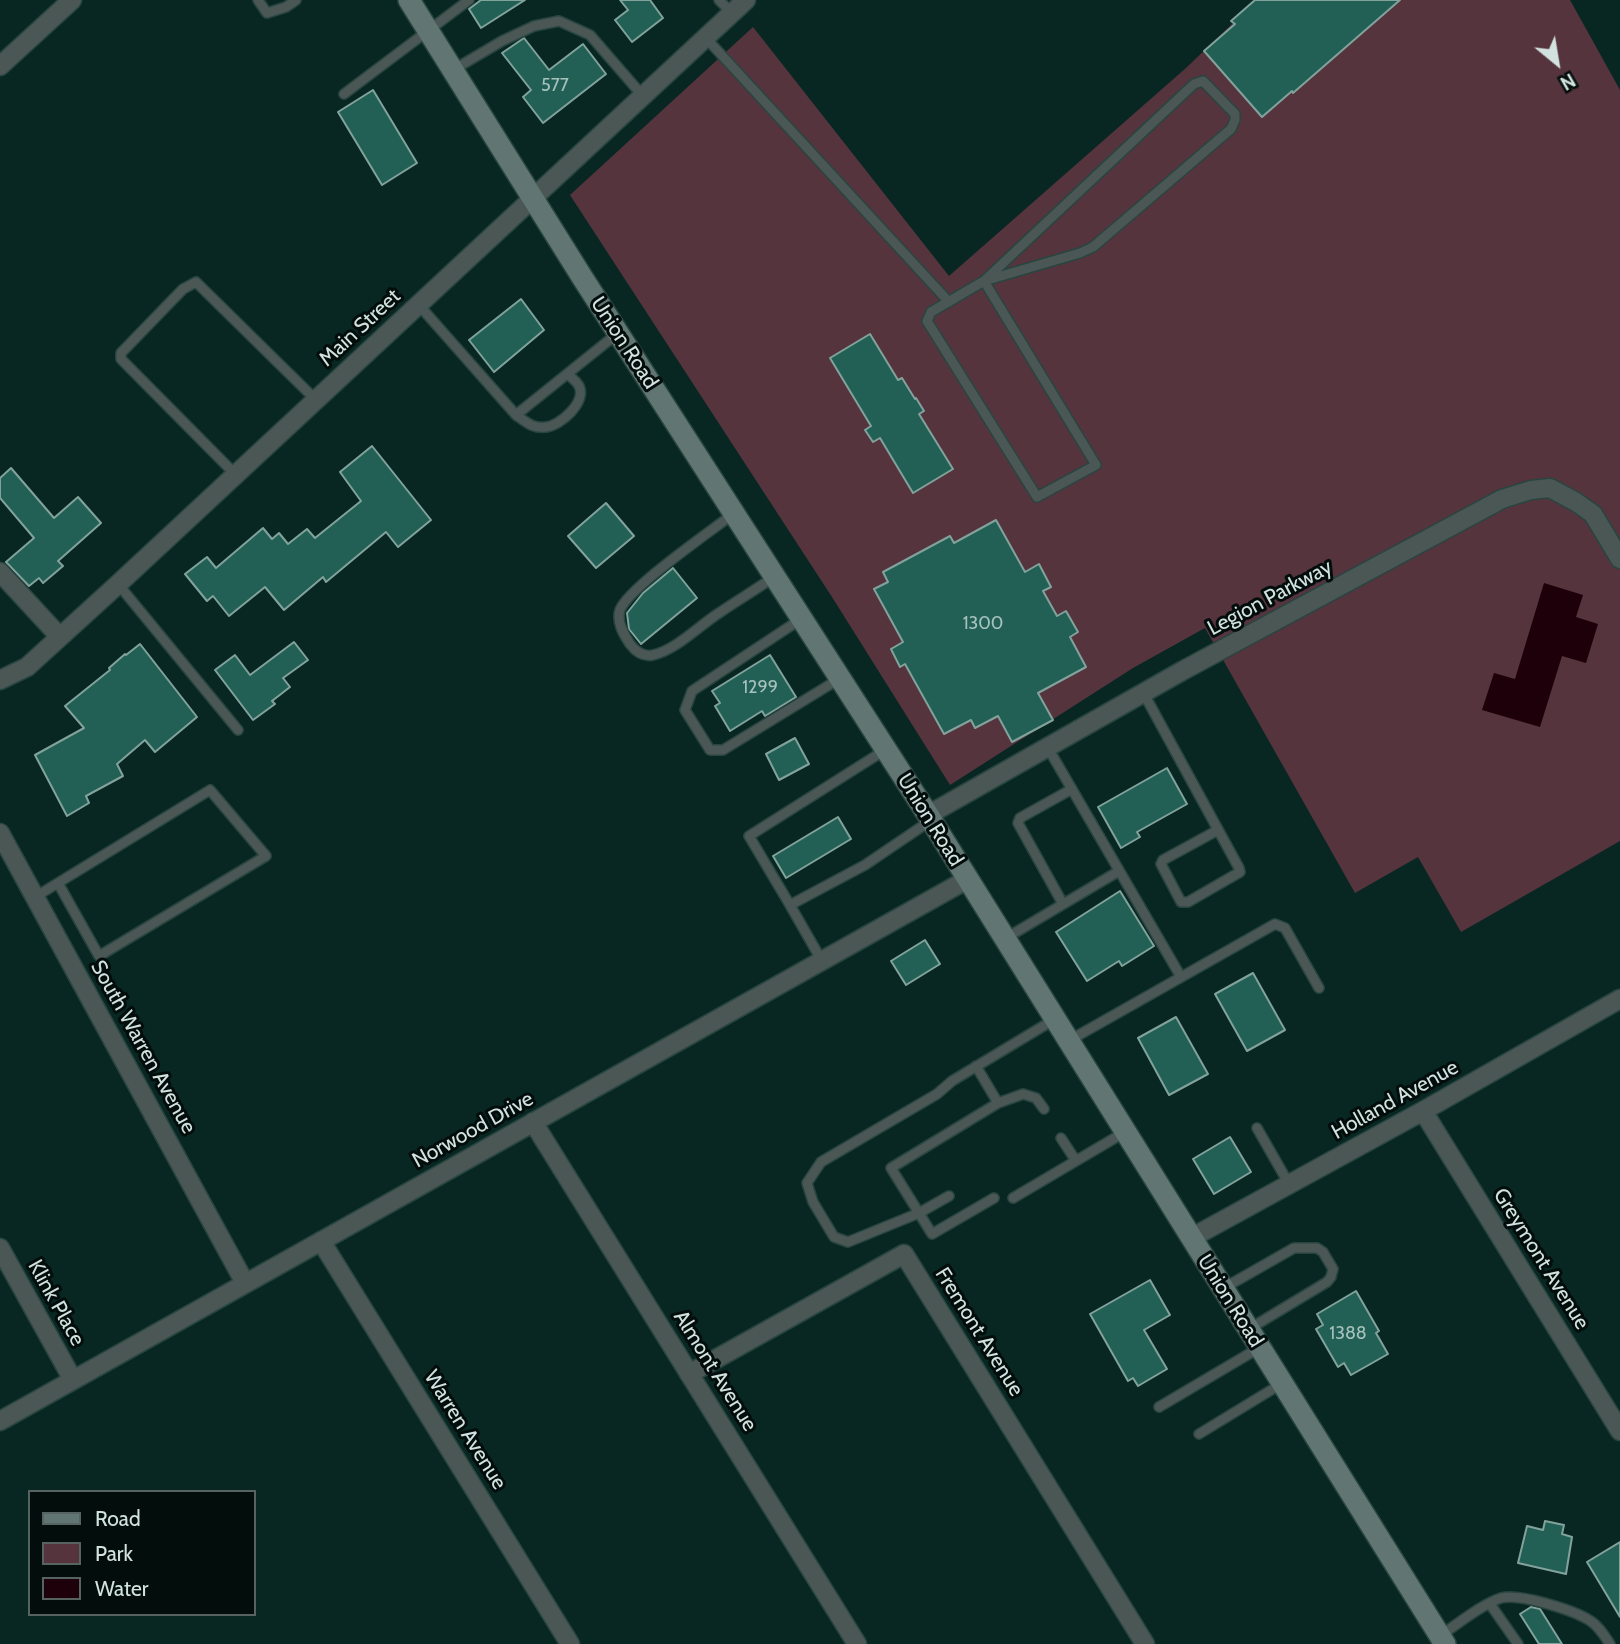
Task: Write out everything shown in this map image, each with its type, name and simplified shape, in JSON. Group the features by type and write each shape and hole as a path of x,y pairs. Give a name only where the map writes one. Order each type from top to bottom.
{"main road":[{"name":"Union Road","path":"409,0 733,514 930,817 1442,1640"}],"street":[{"path":"0,66 72,0"},
{"name":"Main Street","path":"0,681 27,667 236,475 705,37 726,6 746,0"},
{"name":"Legion Parkway","path":"930,817 1192,665 1502,499 1531,490 1550,488 1593,514 1620,559"},
{"path":"0,572 60,637"},
{"name":"South Warren Avenue","path":"0,833 245,1283"},
{"name":"Norwood Drive","path":"0,1421 968,880"},
{"name":"Holland Avenue","path":"1191,1238 1620,999"},
{"name":"Greymont Avenue","path":"1423,1111 1620,1431"},
{"name":"Almont Avenue","path":"533,1122 857,1644"},
{"name":"Warren Avenue","path":"321,1241 570,1644"},
{"name":"Klink Place","path":"0,1248 73,1380"},
{"name":"Fremont Avenue","path":"689,1374 904,1254 1145,1644"}],"lane":[{"path":"258,0 267,13 286,7 296,0"},
{"path":"344,94 469,0"},
{"path":"453,71 502,41 534,26 559,21 590,35 642,95"},
{"path":"705,37 949,302"},
{"path":"984,281 1093,247 1231,129 1235,114 1203,81 1194,85 984,281 931,312 928,321 1037,497 1097,465 984,281"},
{"path":"236,475 120,356 183,289 196,282 316,400"},
{"path":"418,304 516,415 532,427 545,428 561,420 573,409 580,387 568,373"},
{"path":"516,415 618,333"},
{"path":"733,514 625,601 619,617 620,625 631,645 638,653 646,656 655,654 684,638 774,577"},
{"path":"118,584 238,730"},
{"path":"801,620 692,691 685,710 710,750 723,750 839,680"},
{"path":"1144,694 1218,830 1240,872 1188,902 1181,902 1161,864 1218,830"},
{"path":"1048,748 1181,977"},
{"path":"822,961 749,836 885,750"},
{"path":"1063,904 1018,823 1020,818 1072,789"},
{"path":"35,897 210,790 266,856 99,956 58,883"},
{"path":"790,905 865,866 930,817"},
{"path":"1004,939 1119,871"},
{"path":"1069,1041 1275,924 1285,928 1319,988"},
{"path":"949,1196 919,1213 849,1242 834,1237 813,1202 807,1184 821,1162 937,1094 952,1081 1055,1019"},
{"path":"976,1066 998,1103"},
{"path":"994,1198 932,1234 891,1168 998,1103 1023,1094 1036,1098 1044,1109"},
{"path":"1257,1128 1290,1184"},
{"path":"1013,1198 1125,1132"},
{"path":"1061,1138 1076,1161"},
{"path":"1222,1289 1294,1248 1317,1248 1323,1252 1333,1269 1327,1282 1247,1329"},
{"path":"1159,1407 1259,1348"},
{"path":"1199,1434 1281,1384"},
{"path":"1442,1640 1490,1604 1506,1598 1532,1600 1582,1616 1598,1627 1610,1644"},
{"path":"1490,1604 1518,1644"}],"green space":[{"path":"1257,0 1570,0 1620,90 1620,841 1461,932 1418,857 1355,893 1205,628 1133,668 950,785 832,597 570,195 753,27 949,276 1186,68"}],"water":[{"path":"1544,583 1583,595 1576,617 1598,624 1586,663 1562,656 1540,727 1482,710 1494,673 1515,679"}],"building":[{"path":"481,0 525,0 481,28 469,9"},
{"path":"620,0 650,0 663,18 632,42 615,20 628,10"},
{"path":"1255,0 1400,0 1262,117 1204,51 1235,24 1231,21"},
{"path":"524,38 549,70 583,44 606,74 543,123 523,97 531,90 502,53"},
{"path":"373,90 417,163 382,185 338,112"},
{"path":"521,299 544,330 494,372 469,340"},
{"path":"870,334 898,380 902,378 924,411 919,414 953,469 913,493 880,438 873,442 865,430 871,426 830,358"},
{"path":"372,446 431,520 398,547 386,532 326,582 323,577 284,610 265,587 229,616 213,596 207,601 185,574 207,557 216,568 263,528 272,539 279,533 288,544 307,529 315,538 361,501 340,472"},
{"path":"11,468 54,518 78,497 101,523 58,561 63,566 43,583 39,578 29,586 6,562 34,538 0,498 0,478"},
{"path":"606,503 634,536 596,568 568,536"},
{"path":"996,520 1025,572 1039,564 1051,587 1043,591 1057,616 1066,611 1078,632 1070,637 1086,667 1038,693 1053,720 1012,742 998,716 975,728 971,720 944,734 905,664 900,667 891,649 903,642 874,589 888,582 883,572 950,536 954,543"},
{"path":"673,568 697,598 641,644 629,629 627,613 643,593"},
{"path":"294,642 308,660 283,678 290,687 272,701 275,704 253,720 215,670 235,655 250,675"},
{"path":"140,644 197,717 155,752 145,740 117,764 123,776 86,796 89,803 67,816 35,755 84,728 65,706"},
{"path":"770,655 796,697 765,716 762,711 730,731 715,706 720,703 712,691"},
{"path":"795,738 809,764 779,780 766,754"},
{"path":"1167,768 1187,804 1137,832 1140,837 1121,848 1098,807"},
{"path":"838,817 851,839 786,878 773,856"},
{"path":"1120,891 1154,946 1122,966 1119,961 1087,981 1056,932"},
{"path":"925,940 940,964 906,985 891,961"},
{"path":"1253,973 1285,1030 1247,1051 1215,994"},
{"path":"1176,1017 1208,1074 1169,1095 1138,1038"},
{"path":"1230,1137 1251,1172 1214,1194 1193,1159"},
{"path":"1150,1280 1170,1315 1144,1330 1167,1369 1138,1386 1133,1378 1128,1381 1090,1314"},
{"path":"1356,1291 1379,1331 1376,1333 1388,1354 1351,1375 1344,1363 1338,1367 1316,1329 1323,1325 1317,1314"},
{"path":"1545,1521 1564,1525 1562,1534 1572,1537 1566,1574 1518,1563 1527,1526 1543,1530"},
{"path":"1620,1542 1620,1617 1587,1562"},
{"path":"1531,1607 1540,1609 1562,1644 1539,1644 1520,1614"}]}
